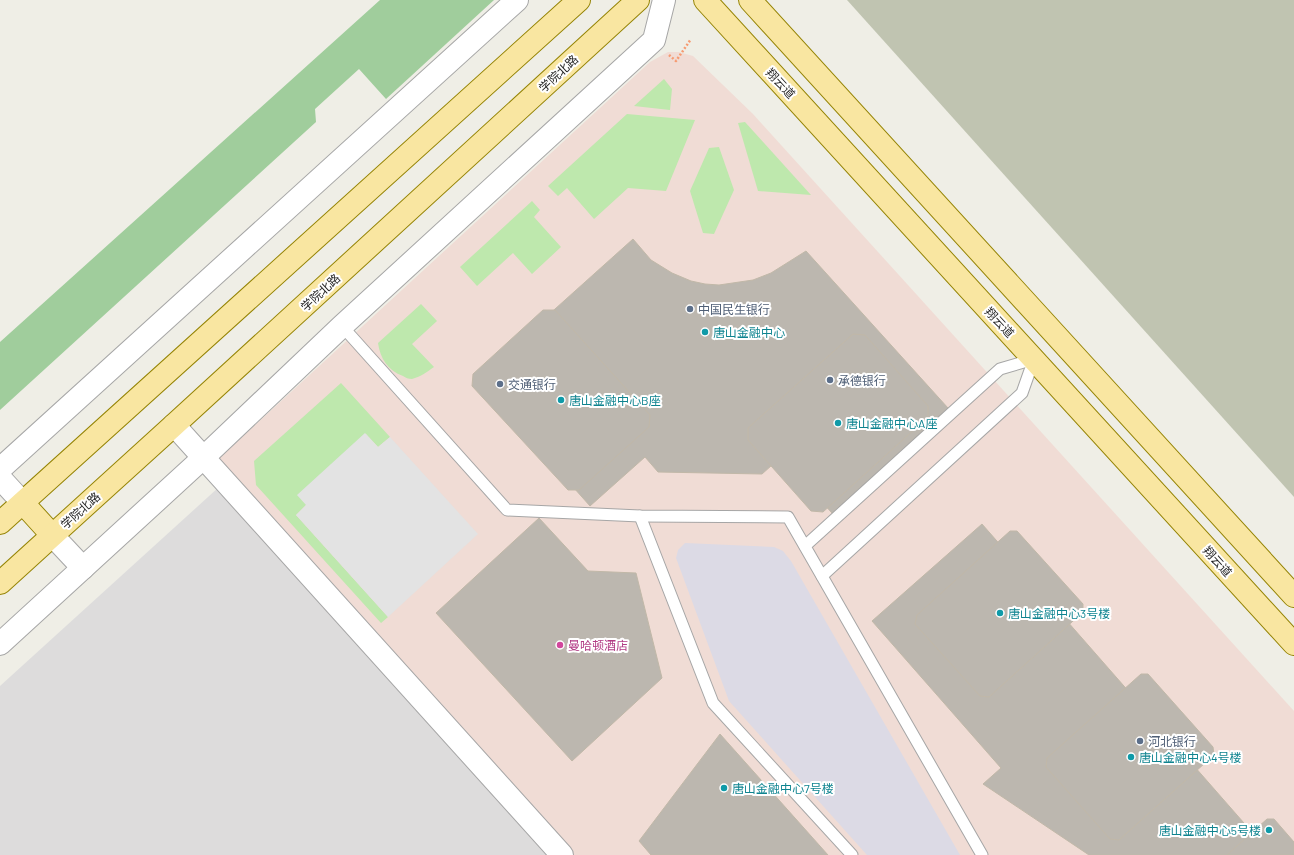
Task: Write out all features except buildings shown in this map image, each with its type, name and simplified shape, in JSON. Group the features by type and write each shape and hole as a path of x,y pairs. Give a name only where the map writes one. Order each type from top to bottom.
{"main road":[{"path":"0,523 579,0"},
{"name":"学院北路","path":"0,583 174,426 638,0"},
{"name":"翔云道","path":"705,0 1294,644"},
{"path":"750,0 1294,596"},
{"path":"23,503 52,535"}],"street":[{"path":"0,469 517,0"},
{"path":"0,644 203,458 342,326 654,40 664,0"},
{"path":"174,426 562,855"},
{"path":"0,478 23,503"},
{"path":"52,535 83,568"}],"lane":[{"path":"342,326 507,510 640,516 788,517 982,855"},
{"path":"805,546 1000,369 1034,359"},
{"path":"822,576 1022,393 1034,359"},
{"path":"640,516 714,703 852,855"}],"path":[{"path":"676,61 691,39"}],"shaded area":[{"path":"847,0 1294,0 1294,497"},
{"name":"唐山金融中心","path":"668,52 679,52 693,56 753,114 1294,711 1294,855 550,855 205,471 650,62"},
{"path":"365,433 378,447 390,437 478,534 388,617 296,515 306,505 297,495"},
{"path":"219,487 550,855 0,855 0,686"},
{"path":"685,543 774,547 783,551 791,561 960,855 867,855 729,701 676,558 678,550"}],"green space":[{"path":"380,0 494,0 386,99 359,69 315,109 316,122 0,410 0,342"},
{"path":"664,79 672,89 670,110 634,106"},
{"path":"627,114 695,120 666,191 628,188 594,219 567,188 558,196 548,186"},
{"path":"745,122 811,195 758,191 738,123"},
{"path":"719,147 734,190 714,234 703,233 690,191 709,148"},
{"path":"532,201 540,210 534,217 561,247 532,274 513,253 477,286 460,267"},
{"path":"421,304 437,321 412,344 434,367 421,376 409,379 393,371 389,367 383,359 378,343"},
{"path":"341,383 390,437 378,447 366,434 296,515 388,617 381,623 256,485 254,461"}],"place":[{"name":"中国民生银行","path":"690,309"},
{"name":"唐山金融中心","path":"705,332"},
{"name":"承德银行","path":"830,380"},
{"name":"交通银行","path":"500,384"},
{"name":"唐山金融中心B座","path":"561,400"},
{"name":"唐山金融中心A座","path":"838,423"},
{"name":"唐山金融中心3号楼","path":"1000,613"},
{"name":"曼哈顿酒店","path":"560,645"},
{"name":"河北银行","path":"1140,741"},
{"name":"唐山金融中心4号楼","path":"1131,757"},
{"name":"唐山金融中心7号楼","path":"724,788"},
{"name":"唐山金融中心5号楼","path":"1269,830"}]}
